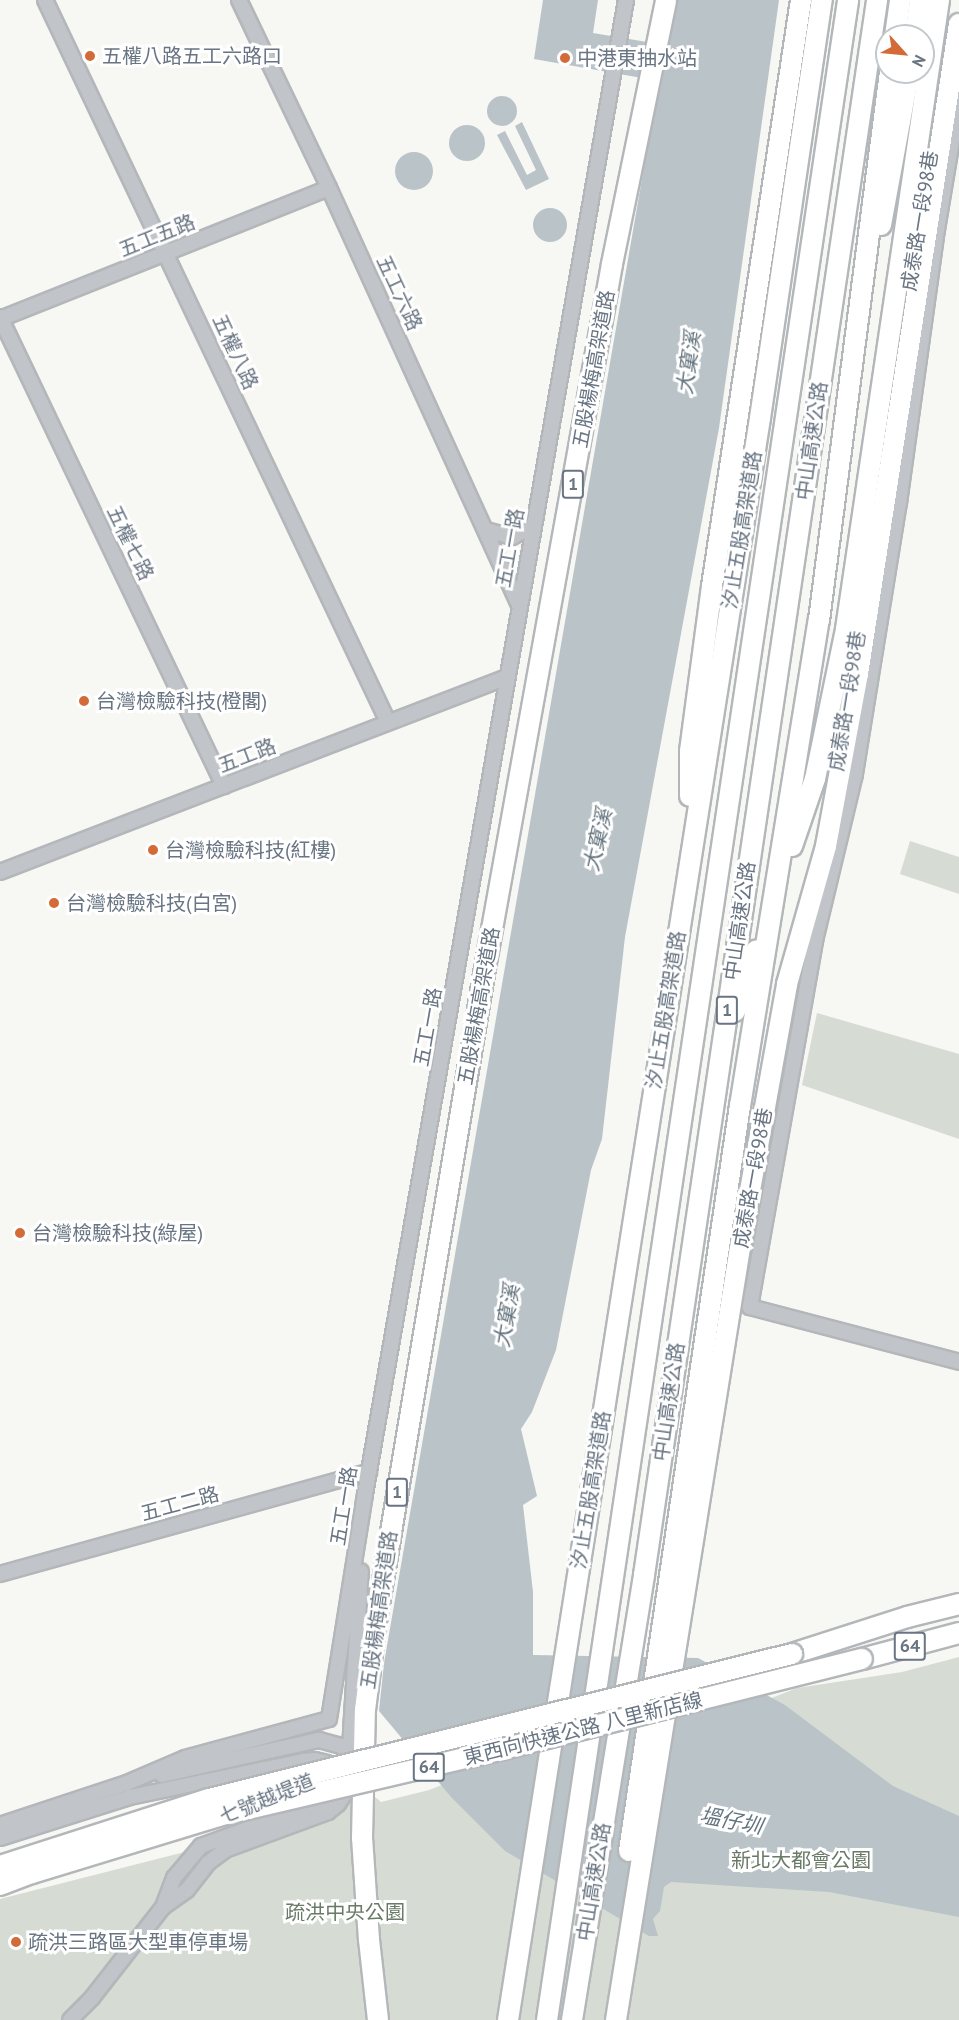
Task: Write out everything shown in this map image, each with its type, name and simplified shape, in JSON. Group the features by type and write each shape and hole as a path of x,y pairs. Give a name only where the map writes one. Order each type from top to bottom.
{"highway":[{"name":"五股楊梅高架道路","path":"378,2020 362,1838 365,1710 376,1622 483,980 612,264 666,0"},
{"path":"704,957 690,859 690,751 712,586 801,0"},
{"name":"汐止五股高架道路","path":"508,2020 758,430 822,0"},
{"name":"中山高速公路","path":"547,2020 848,0"},
{"name":"中山高速公路","path":"572,2020 644,1575 877,0"},
{"path":"897,24 900,0"},
{"path":"917,24 921,0"},
{"path":"720,1056 818,767 846,629 939,0"},
{"path":"616,2020 742,1235 787,984 826,846 858,674 959,24"},
{"name":"1","path":"604,2020 738,1118 819,620 889,84"},
{"path":"857,339 891,178 907,84"},
{"path":"792,1654 908,1617 959,1604"},
{"name":"東西向快速公路 八里新店線","path":"0,1866 209,1799 792,1654 959,1618"},
{"name":"東西向快速公路 八里新店線","path":"0,1885 218,1816 503,1749 959,1633"},
{"path":"862,1659 959,1645"}],"street":[{"name":"五權八路","path":"45,0 388,722"},
{"name":"五工六路","path":"239,0 329,188 519,605"},
{"name":"五工一路","path":"0,1838 128,1790 185,1758 329,1719 365,1494 626,0"},
{"name":"成泰路一段98巷","path":"959,98 937,229 899,502 855,774 816,936 750,1307 959,1362"},
{"name":"五工五路","path":"0,318 329,188"},
{"name":"五權七路","path":"0,318 224,786"},
{"path":"486,530 512,537 533,526"},
{"name":"五工路","path":"0,872 507,677"},
{"name":"五工二路","path":"0,1574 369,1472"},
{"name":"七號越堤道","path":"163,1906 187,1890 208,1863 225,1850 328,1812 338,1804 348,1781 365,1494"},
{"name":"七號越堤道","path":"128,1790 320,1740 342,1746 350,1757"},
{"name":"七號越堤道","path":"70,2020 92,1998 163,1906 174,1878 201,1846 321,1802 329,1796 333,1785 333,1772 327,1763 315,1760 128,1790"},
{"name":"五工一路","path":"0,1825 128,1790"}],"green space":[{"path":"910,841 959,857 959,894 900,874"},
{"path":"817,1013 959,1054 959,1139 802,1085"},
{"name":"新北大都會公園","path":"959,1657 959,2020 0,2020 0,1899 212,1845 368,1791 381,1802 429,1790 523,1754 731,1714 797,1688 902,1672"}],"water":[{"path":"543,0 598,0 593,33 665,45 674,0 779,0 719,428 625,937 602,1139 591,1170 556,1350 532,1412 521,1429 537,1496 523,1505 533,1592 533,1655 698,1658 785,1705 893,1786 959,1816 959,1917 829,1892 671,1882 664,1887 660,1911 653,1919 658,1936 649,1936 505,1851 451,1797 379,1711 384,1663 659,81 534,59"},
{"path":"502,96 513,100 517,111 513,122 502,126 491,122 487,111 491,100"},
{"path":"522,122 549,179 526,190 497,135 505,131 527,175 536,170 515,126"},
{"path":"467,125 480,130 485,143 480,156 467,161 454,156 449,143 454,130"},
{"path":"414,152 427,158 433,171 427,184 414,190 401,184 395,171 401,158"},
{"path":"550,208 562,213 567,225 562,237 550,242 538,237 533,225 538,213"}],"place":[{"name":"五權八路五工六路口","path":"90,56"},
{"name":"中港東抽水站","path":"565,58"},
{"name":"台灣檢驗科技(橙閣)","path":"84,701"},
{"name":"台灣檢驗科技(紅樓)","path":"153,850"},
{"name":"台灣檢驗科技(白宮)","path":"54,903"},
{"name":"台灣檢驗科技(綠屋)","path":"20,1233"},
{"name":"疏洪三路區大型車停車場","path":"16,1942"}],"water label":[{"name":"大窠溪","path":"689,363"},
{"name":"大窠溪","path":"598,840"},
{"name":"大窠溪","path":"507,1316"},
{"name":"塭仔圳","path":"731,1821"}],"park label":[{"name":"疏洪中央公園","path":"345,1912"}]}
